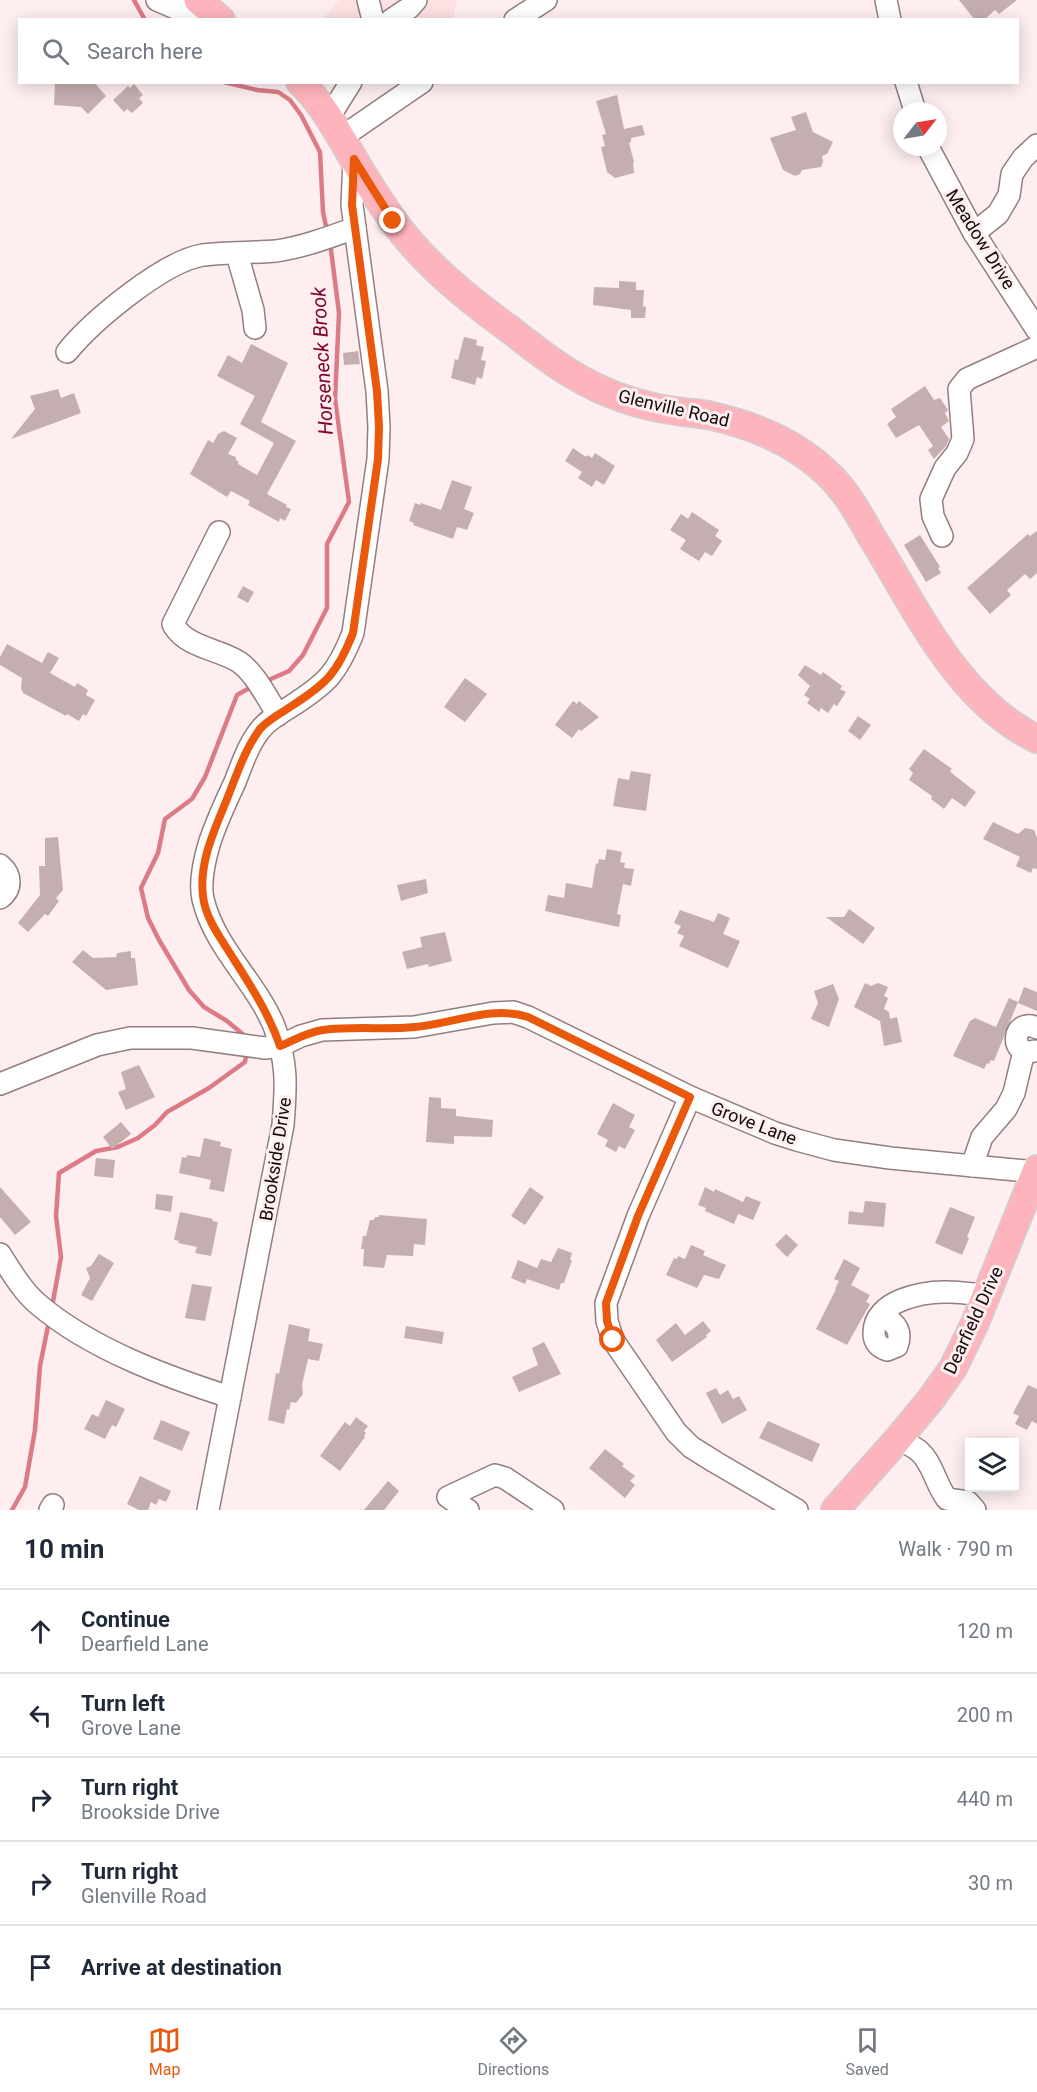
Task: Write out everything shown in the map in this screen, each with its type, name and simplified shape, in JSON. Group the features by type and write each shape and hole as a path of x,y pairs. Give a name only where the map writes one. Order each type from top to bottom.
{"main road":[{"path":"198,0 219,18"},
{"name":"Glenville Road","path":"301,84 341,138 393,221 419,253 454,286 496,320 571,374 618,397 641,405 709,415 754,427 782,440 806,455 831,476 850,501 935,640 958,672 993,710 1037,739"},
{"name":"Dearfield Drive","path":"835,1510 898,1439 953,1368 987,1294 1036,1171"}],"street":[{"path":"157,0 198,18"},
{"path":"368,0 372,18"},
{"path":"394,18 416,0"},
{"path":"518,18 546,0"},
{"path":"886,0 890,18"},
{"path":"341,138 351,84"},
{"path":"341,138 419,84"},
{"path":"907,84 912,102"},
{"name":"Brookside Drive","path":"208,1510 283,1125 286,1067 272,1047 266,1010 220,938 203,898 204,863 222,811 247,752 261,729 320,688 344,657 353,633 358,606 378,459 379,427 375,380 338,234 352,205 341,138"},
{"path":"974,232 998,214 1009,195 1012,174 1023,158 1037,145"},
{"name":"Meadow Drive","path":"933,156 974,232 1037,330"},
{"path":"67,352 81,335 147,282 180,263 202,255 278,250 338,234"},
{"path":"237,254 253,310 255,328"},
{"path":"942,536 933,516 931,499 945,468 957,453 963,439 959,389 967,379 1037,347"},
{"path":"219,532 173,624 184,636 209,651 238,662 257,684 278,715"},
{"path":"0,865 6,870 9,885 0,898"},
{"name":"Grove Lane","path":"272,1047 322,1030 414,1027 440,1024 467,1017 513,1012 528,1017 690,1097 775,1133 834,1150 1036,1171"},
{"path":"972,1166 982,1137 1006,1109 1030,1051 1016,1041 1017,1032 1028,1025 1037,1028"},
{"path":"0,1084 97,1045 130,1038 192,1038 272,1047"},
{"path":"690,1097 638,1216 606,1303 607,1321 613,1340 676,1432 691,1447 797,1510"},
{"path":"0,1254 17,1280 50,1313 89,1338 177,1380 230,1396"},
{"path":"881,1315 890,1306 904,1299 931,1292 987,1294"},
{"path":"898,1439 919,1451 928,1462 940,1490 947,1499 969,1502 975,1510"},
{"path":"468,1510 448,1497 495,1475 505,1478 553,1510"}],"shaded area":[{"path":"339,0 457,0 453,18 324,18"}],"building":[{"path":"959,0 1017,0 999,14 995,10 986,18 973,18"},
{"path":"55,84 96,84 106,96 88,114 81,107 54,105"},
{"path":"134,84 143,95 139,98 143,103 132,113 127,109 124,112 113,100 128,86 130,88"},
{"path":"617,95 624,129 642,125 645,135 631,138 629,143 634,162 634,173 615,178 607,172 601,147 605,146 602,135 606,134 596,101"},
{"path":"806,112 813,132 833,142 827,154 822,156 821,167 802,170 795,176 783,170 770,138 796,130 791,117"},
{"path":"619,281 636,282 636,290 644,290 645,318 631,318 631,310 593,305 594,287 619,288"},
{"path":"464,337 477,340 476,345 484,347 481,360 486,361 482,379 477,377 475,385 451,378 455,359 458,360"},
{"path":"251,344 288,363 261,422 296,441 267,494 291,509 285,521 280,518 279,522 248,505 250,501 231,491 227,497 190,474 208,440 213,443 218,434 224,431 237,438 228,454 236,457 238,464 257,475 274,443 240,424 255,396 217,376 228,355 242,363"},
{"path":"358,351 360,364 344,365 343,353"},
{"path":"925,386 934,400 940,398 948,410 945,413 949,421 941,427 949,439 934,459 928,450 933,446 919,425 896,438 887,424 896,417 891,409"},
{"path":"58,389 61,398 74,393 81,413 11,439 35,409 30,396"},
{"path":"573,448 586,457 587,455 592,458 595,453 615,466 604,485 596,480 592,487 578,478 582,472 565,461"},
{"path":"452,480 472,487 464,509 474,513 467,530 457,527 453,539 413,525 414,523 409,521 415,503 441,510"},
{"path":"692,512 719,530 715,536 722,541 712,556 705,552 699,561 680,549 686,540 670,530 681,514 688,519"},
{"path":"1037,531 1037,573 1030,579 1025,574 1007,590 1011,595 990,614 967,588 1028,534 1030,536"},
{"path":"920,535 940,567 938,568 941,573 926,582 904,545"},
{"path":"243,586 254,592 248,603 237,597"},
{"path":"7,644 42,663 48,652 59,658 50,673 75,687 77,683 88,690 86,695 95,700 86,716 83,714 79,721 23,693 22,678 0,665 0,657"},
{"path":"805,665 821,675 823,672 842,686 840,689 846,692 837,706 834,704 828,713 821,708 819,712 807,703 810,699 804,695 810,686 798,675"},
{"path":"465,678 487,694 465,722 444,707"},
{"path":"573,701 577,704 579,701 599,717 581,731 579,729 572,738 555,725"},
{"path":"858,716 871,725 860,740 848,731"},
{"path":"924,749 952,769 950,771 954,775 976,792 965,807 952,798 944,809 931,799 932,796 909,780 913,773 909,769"},
{"path":"631,771 651,774 646,811 613,806 618,778 629,780"},
{"path":"993,822 1018,834 1025,828 1034,830 1037,838 1037,869 1033,868 1031,873 1016,866 1020,857 983,839"},
{"path":"58,837 63,890 56,898 59,901 48,916 45,914 28,932 18,923 40,895 39,866 45,866 45,838"},
{"path":"607,849 622,852 620,862 625,863 624,868 634,869 631,886 623,884 617,914 621,915 619,927 545,911 548,895 564,898 566,883 592,888 596,863 598,864 599,859 605,860"},
{"path":"426,879 428,893 401,901 397,885"},
{"path":"849,909 875,928 863,944 826,917 844,917"},
{"path":"680,910 714,922 718,913 730,918 723,934 740,941 728,968 679,946 684,936 677,933 681,926 674,923"},
{"path":"445,932 452,961 429,967 428,964 407,969 402,952 422,947 420,937"},
{"path":"83,950 93,958 116,957 117,953 131,951 131,958 135,958 138,985 106,990 72,962"},
{"path":"865,983 871,986 878,983 888,987 884,996 888,998 884,1009 889,1012 890,1019 897,1017 902,1042 884,1046 880,1021 854,1007"},
{"path":"833,984 839,999 829,1027 811,1019 818,1003 814,991"},
{"path":"1024,987 1037,992 1037,1011 1018,1003"},
{"path":"1009,998 1018,1002 994,1061 987,1063 984,1069 953,1056 970,1021 975,1018 996,1027"},
{"path":"139,1065 155,1097 126,1110 118,1092 126,1089 121,1072"},
{"path":"429,1097 441,1098 441,1108 456,1109 456,1116 493,1120 492,1137 454,1136 454,1144 426,1142"},
{"path":"613,1103 635,1115 629,1127 635,1130 625,1149 619,1146 616,1152 605,1146 608,1140 597,1134"},
{"path":"121,1122 131,1134 112,1149 103,1137"},
{"path":"204,1138 221,1142 220,1146 232,1149 224,1192 209,1189 211,1180 179,1173 182,1157 186,1158 187,1155 200,1157"},
{"path":"96,1158 115,1160 113,1178 94,1176"},
{"path":"0,1187 31,1222 15,1235 0,1217"},
{"path":"530,1187 544,1197 525,1225 511,1216"},
{"path":"705,1187 714,1192 715,1189 743,1202 746,1196 761,1202 753,1220 738,1214 734,1224 705,1211 706,1208 698,1205"},
{"path":"156,1194 173,1196 171,1212 155,1209"},
{"path":"865,1201 886,1203 884,1227 848,1224 849,1211 863,1213"},
{"path":"950,1207 975,1217 962,1255 935,1243"},
{"path":"180,1212 218,1222 211,1256 195,1253 197,1247 174,1240"},
{"path":"379,1215 427,1219 425,1245 414,1244 413,1256 387,1255 384,1268 363,1266 364,1249 361,1249 363,1236 366,1236 370,1220 374,1220"},
{"path":"786,1234 798,1245 787,1257 775,1245"},
{"path":"691,1245 705,1251 703,1255 726,1265 719,1279 704,1275 697,1288 666,1275 674,1258 677,1259 678,1256 685,1259"},
{"path":"558,1248 572,1253 570,1260 572,1260 564,1283 561,1283 559,1290 527,1279 525,1284 511,1278 518,1260 537,1268 541,1259 551,1262"},
{"path":"99,1254 114,1263 92,1301 81,1295 90,1278 86,1268 91,1266"},
{"path":"844,1259 860,1268 851,1285 870,1295 866,1302 870,1304 847,1345 816,1329 836,1289 839,1281 834,1279"},
{"path":"192,1284 212,1287 205,1321 185,1318"},
{"path":"703,1321 711,1331 706,1335 707,1337 672,1362 656,1340 676,1323 685,1335"},
{"path":"289,1324 310,1329 308,1341 323,1344 319,1361 308,1359 302,1385 303,1394 296,1403 291,1402 284,1424 268,1420 276,1373 279,1374"},
{"path":"406,1326 444,1332 442,1344 404,1338"},
{"path":"544,1342 561,1374 519,1392 512,1377 538,1365 532,1348"},
{"path":"1028,1385 1037,1389 1037,1424 1032,1421 1027,1430 1015,1424 1019,1416 1013,1413"},
{"path":"716,1388 720,1395 728,1390 733,1399 739,1396 747,1410 722,1424 706,1393"},
{"path":"106,1400 125,1409 116,1427 112,1425 105,1439 84,1429 92,1414 98,1417"},
{"path":"356,1417 368,1426 364,1431 365,1437 340,1471 320,1456 345,1422 350,1426"},
{"path":"161,1420 190,1432 182,1451 153,1439"},
{"path":"768,1421 820,1444 812,1462 759,1438"},
{"path":"605,1449 635,1476 630,1481 635,1485 625,1498 589,1468"},
{"path":"140,1476 171,1491 166,1502 159,1499 156,1505 151,1502 148,1510 139,1510 127,1504"},
{"path":"388,1481 399,1491 384,1510 364,1510"}],"waterway":[{"name":"Horseneck Brook","path":"134,0 144,18"},
{"name":"Horseneck Brook","path":"232,84 278,92 290,100 301,115 320,152 323,212 327,231"},
{"name":"Horseneck Brook","path":"264,682 289,671 303,655 327,608 327,544 349,502 335,399 339,313 330,242"},
{"name":"Horseneck Brook","path":"246,1039 227,1021 204,1007 189,990 148,918 141,888 158,853 165,819 192,799 205,777 237,695 253,686"},
{"name":"Horseneck Brook","path":"52,1307 61,1257 56,1216 59,1173 96,1151 118,1147 138,1138 167,1112 209,1088 245,1062 247,1050"},
{"name":"Horseneck Brook","path":"12,1510 25,1487 35,1430 40,1366 49,1321"}],"route":[{"path":"393,221 354,159 352,205 377,391 379,427 378,459 353,633 344,657 320,688 273,718 261,729 247,752 222,811 204,863 203,898 220,938 266,1010 280,1046 301,1036 322,1030 414,1027 493,1013 513,1012 528,1017 690,1097 638,1216 606,1303 607,1321 613,1340"}]}
